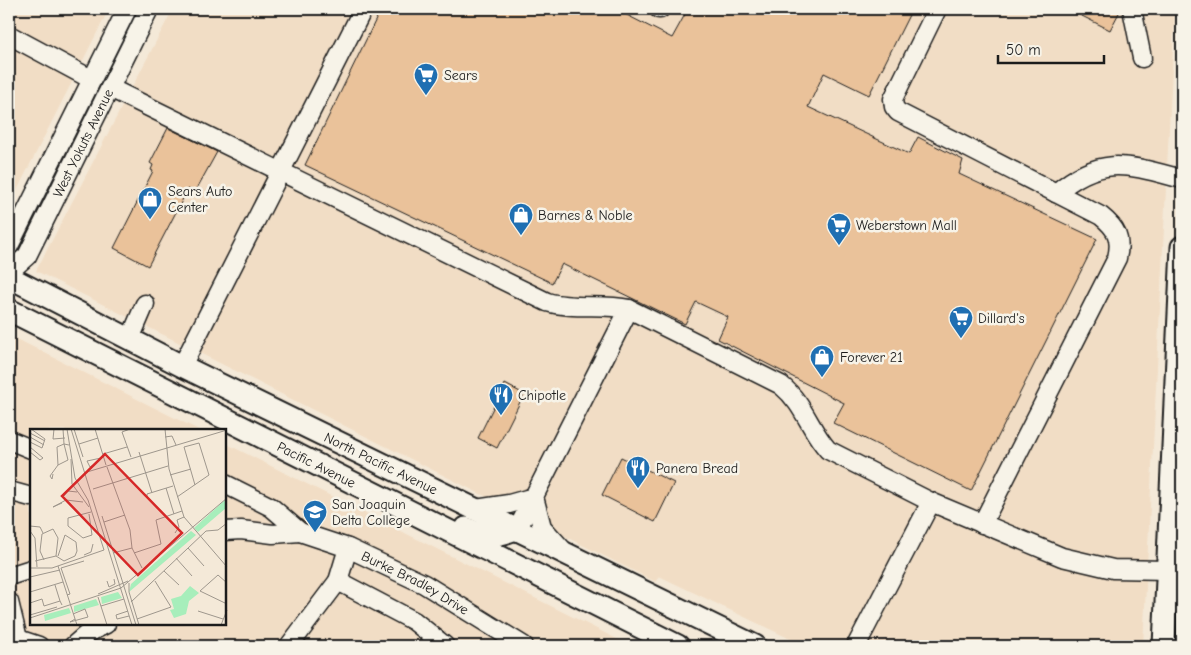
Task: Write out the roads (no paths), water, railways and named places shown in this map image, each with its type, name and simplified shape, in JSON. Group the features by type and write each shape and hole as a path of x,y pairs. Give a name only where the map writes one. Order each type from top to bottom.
{"main road":[{"path":"1164,646 1182,247"},
{"name":"North Pacific Avenue","path":"9,277 182,366 518,528 755,646"},
{"name":"Pacific Avenue","path":"9,310 678,646"},
{"path":"374,494 391,491 484,536 496,536 518,528"}],"street":[{"name":"West Yokuts Avenue","path":"9,246 127,9"},
{"name":"West Yokuts Avenue","path":"9,272 27,256 149,9"},
{"path":"182,366 364,9"},
{"path":"937,9 896,91 893,99 894,107 908,119 1101,216 1111,224 1119,236 1120,246 1117,258 982,524"},
{"path":"1132,9 1142,58"},
{"path":"9,35 91,79"},
{"path":"110,88 547,302 582,308 608,306 629,309 782,385 795,397 816,437 828,450 931,502 1062,557 1113,569 1168,570"},
{"path":"1056,193 1074,177 1096,168 1123,165 1182,179"},
{"path":"130,339 146,304"},
{"path":"518,528 629,309"},
{"path":"9,440 30,450"},
{"name":"Burke Bradley Drive","path":"226,484 271,507 300,532 348,548 424,584 524,646"},
{"path":"9,491 30,497"},
{"path":"476,508 510,504 534,497"},
{"path":"534,497 542,527 566,553"},
{"path":"856,646 931,502"},
{"name":"Burke Bradley Drive","path":"226,531 241,530 273,534 300,532"},
{"path":"288,646 338,581 348,548"},
{"path":"9,576 30,569"},
{"path":"338,581 414,621 446,646"},
{"path":"9,602 16,642 39,646"},
{"path":"73,646 88,632 104,625"}],"place":[{"name":"Sears","path":"426,96"},
{"name":"Sears Auto Center","path":"150,220"},
{"name":"Barnes & Noble","path":"521,236"},
{"name":"Weberstown Mall","path":"839,246"},
{"name":"Dillard's","path":"961,339"},
{"name":"Forever 21","path":"822,378"},
{"name":"Chipotle","path":"501,416"},
{"name":"Panera Bread","path":"638,489"},
{"name":"San Joaquin Delta College","path":"315,533"}]}
